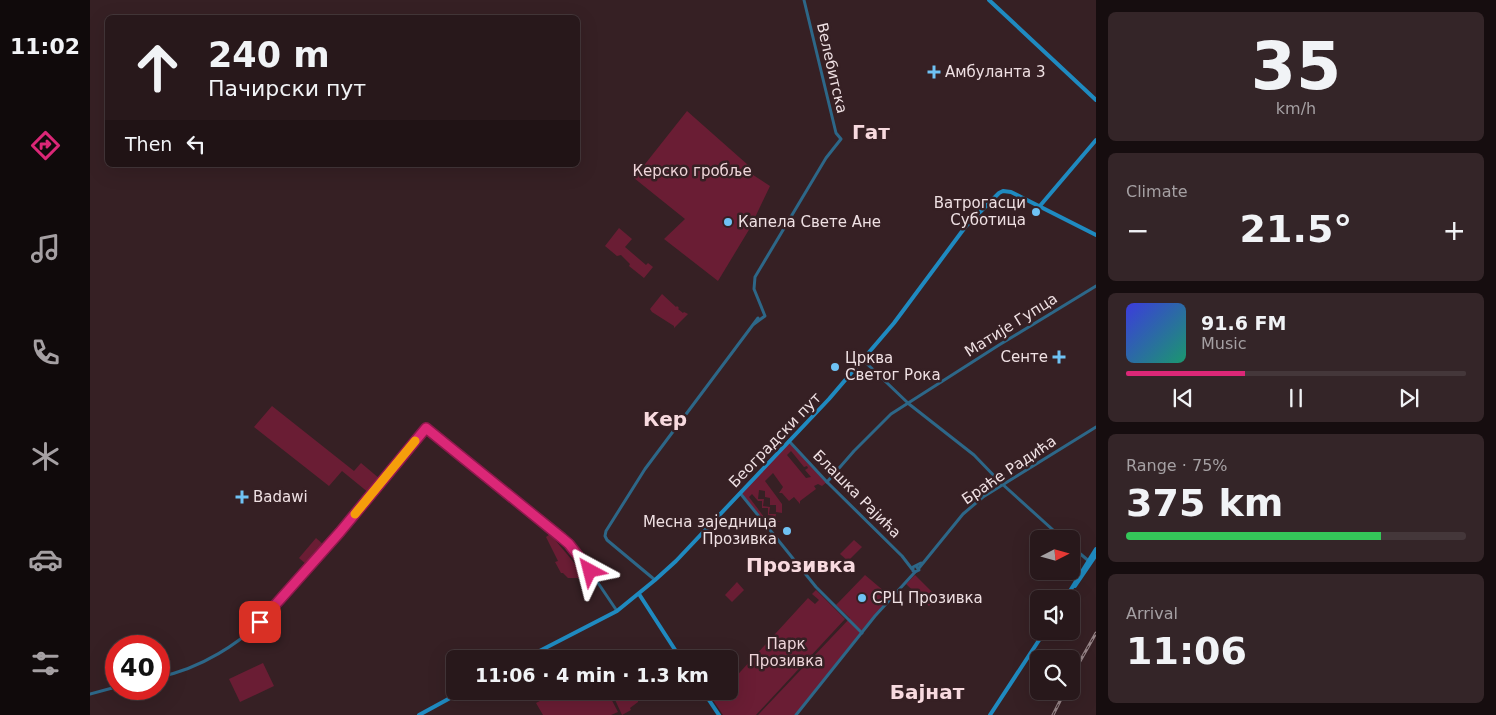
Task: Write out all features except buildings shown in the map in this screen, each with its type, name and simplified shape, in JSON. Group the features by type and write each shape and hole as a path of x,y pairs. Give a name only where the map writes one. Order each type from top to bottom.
{"main road":[{"path":"989,0 1096,100"},
{"path":"1096,140 1039,207 1096,235"},
{"name":"Београдски пут","path":"541,650 617,611 676,561 864,360 907,307 978,212 1001,192 1011,192 1039,207"},
{"path":"1090,562 1096,549"},
{"path":"1072,590 1096,555"},
{"path":"639,594 675,650"},
{"path":"990,715 1039,640"},
{"path":"419,715 446,700"},
{"path":"709,700 719,715"}],"street":[{"name":"Велебитска","path":"655,580 607,540 605,536 606,530 649,463 754,324 759,318 764,317 754,289 755,277 809,185 830,152 841,139 836,133 804,0"},
{"name":"Матије Гупца","path":"827,482 886,418 999,345 1096,286"},
{"path":"864,360 909,404 974,455 1053,530"},
{"name":"Браће Радића","path":"796,715 862,632 963,514 983,497 1096,427"},
{"path":"170,675 193,666 237,641 264,619 426,428 569,544 617,611"},
{"name":"Блашка Рајића","path":"789,441 827,482 915,569"},
{"path":"740,493 816,588 862,632"},
{"path":"1080,554 1090,562"},
{"path":"90,694 105,691"}],"green space":[{"name":"Керско гробље","path":"687,111 748,165 738,177 740,179 747,173 750,173 770,186 750,228 718,281 664,239 685,219 634,178"},
{"path":"619,228 632,239 625,247 646,265 648,263 653,267 644,278 629,266 630,264 621,255 617,256 605,246"},
{"path":"662,294 683,313 688,314 674,328 674,326 650,309"},
{"path":"272,406 354,471 361,463 380,479 369,493 342,471 329,486 254,427"},
{"path":"789,441 827,482 822,486 818,484 814,486 816,489 800,501 800,504 794,497 789,501 782,493 779,493 783,487 773,473 765,481 782,504 782,513 776,512 776,505 770,505 770,498 765,497 765,491 759,490 758,499 764,499 763,506 770,507 769,514 776,514 775,521 782,522 774,522 774,516 768,515 768,508 762,508 762,501 758,501 752,494 749,497 764,517 762,520 740,493","holes":["791,451 804,467 807,466 808,468 805,470 811,477 806,478 787,455"]},
{"path":"550,534 587,578 568,578 561,573 555,562 558,561 546,537"},
{"path":"316,538 324,545 307,565 299,558"},
{"path":"854,540 862,547 848,561 840,554"},
{"path":"865,575 891,597 863,629 795,715 758,715 850,618 836,605"},
{"path":"915,575 938,598 929,606 906,584"},
{"path":"737,582 744,590 732,602 725,595"},
{"name":"Парк Прозивка","path":"816,590 845,619 756,715 723,715 713,700 738,700 738,674 808,598 815,604 819,600 812,594"},
{"path":"263,663 274,686 240,702 229,679"},
{"path":"542,700 612,700 618,712 611,715 543,715 536,703"},
{"path":"615,700 638,700 630,708 631,710 622,715"}],"railway":[{"path":"1080,661 1096,633"},
{"path":"1053,715 1060,700"}],"slow traffic":[{"path":"355,514 415,441"}],"place":[{"name":"Амбуланта 3","path":"934,72"},
{"name":"Ватрогасци Суботица","path":"1036,212"},
{"name":"Капела Свете Ане","path":"728,222"},
{"name":"Сенте","path":"1059,357"},
{"name":"Црква Светог Рока","path":"835,367"},
{"name":"Badawi","path":"242,497"},
{"name":"Месна заједница Прозивка","path":"787,531"},
{"name":"СРЦ Прозивка","path":"862,598"}],"district":[{"name":"Гат","path":"871,132"},
{"name":"Кер","path":"665,419"},
{"name":"Прозивка","path":"801,565"},
{"name":"Бајнат","path":"927,692"}],"route":[{"path":"260,622 340,532 426,428 569,544 590,571"}]}
